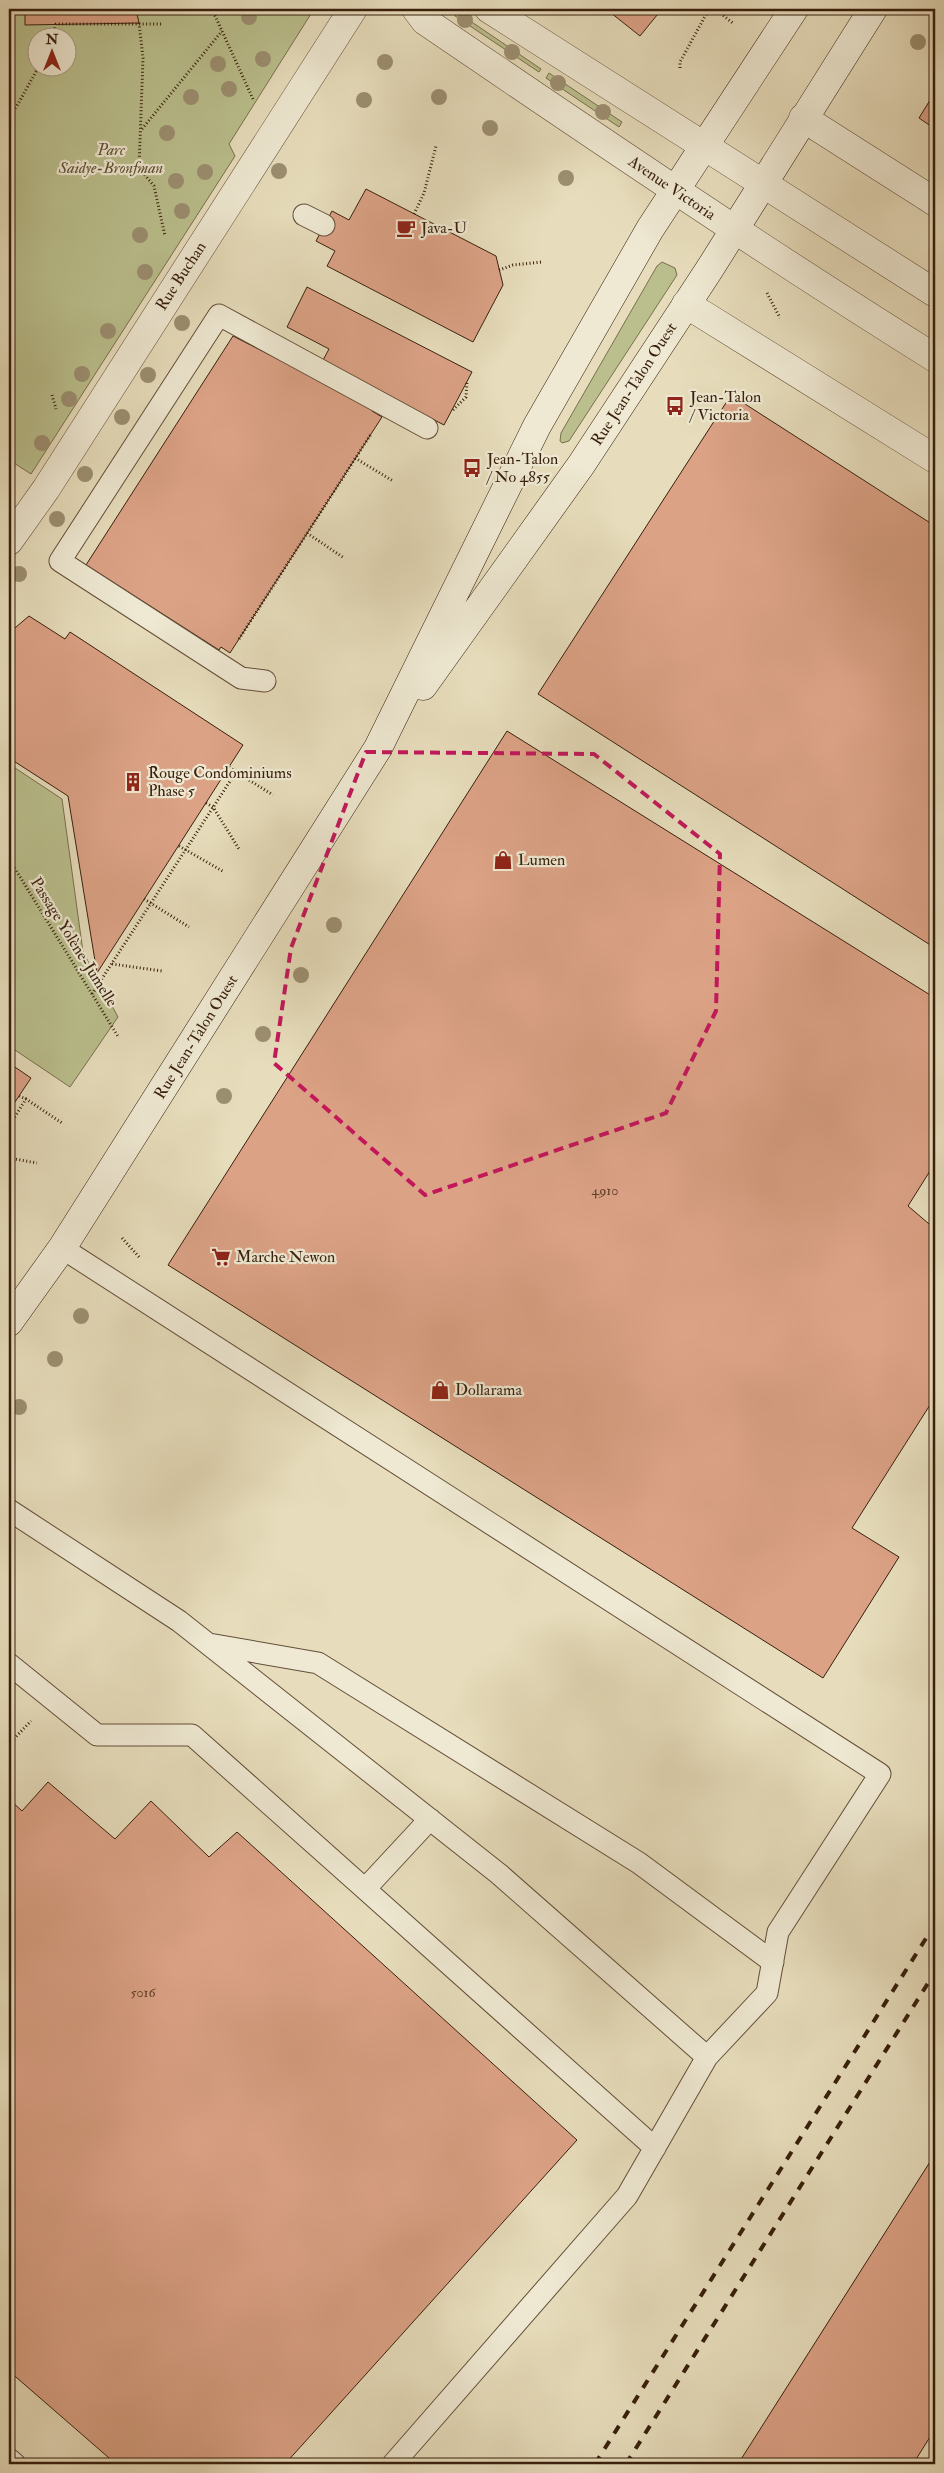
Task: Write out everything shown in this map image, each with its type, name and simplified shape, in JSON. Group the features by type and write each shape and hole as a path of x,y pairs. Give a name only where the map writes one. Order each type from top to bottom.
{"main road":[{"name":"Rue Buchan","path":"9,542 46,489 352,9"},
{"name":"Avenue Victoria","path":"416,9 425,21 734,230 935,358"},
{"path":"489,9 935,292"},
{"name":"Rue Jean-Talon Ouest","path":"378,748 537,426 608,300 675,190 794,9"},
{"name":"Rue Jean-Talon Ouest","path":"9,1322 62,1248 378,748 581,465 734,230 873,9"},
{"path":"803,118 935,202"},
{"path":"686,304 935,459"}],"lane":[{"path":"304,215 324,225"},
{"path":"265,681 241,678 60,561 219,315 427,428"},
{"path":"62,1248 880,1774 778,1932 768,1993 707,2057 627,2196 392,2464"},
{"path":"9,1510 179,1621 498,1874 707,2057"},
{"path":"207,1643 318,1663 639,1863 773,1962"},
{"path":"9,1664 97,1735 192,1736 655,2148"},
{"path":"365,1889 430,1819"},
{"path":"9,2460 15,2464"}],"path":[{"path":"212,9 255,104"},
{"path":"680,68 680,62 709,9"},
{"path":"714,9 734,24"},
{"path":"139,23 144,58 139,168 154,186 166,239"},
{"path":"55,28 56,24 163,24"},
{"path":"141,130 222,31"},
{"path":"9,117 32,78"},
{"path":"414,214 424,193 436,146"},
{"path":"499,270 513,265 542,262"},
{"path":"452,411 466,397 467,381"},
{"path":"234,647 372,434"},
{"path":"356,458 393,481"},
{"path":"307,534 344,558"},
{"path":"229,767 273,796"},
{"path":"92,994 236,772"},
{"path":"206,803 213,807 239,849"},
{"path":"179,846 224,872"},
{"name":"Passage Yolène-Jumelle","path":"9,859 119,1038"},
{"path":"144,900 189,927"},
{"path":"112,964 162,971"},
{"path":"19,1096 62,1123"},
{"path":"9,1126 26,1099"},
{"path":"9,1158 38,1163"},
{"path":"122,1238 145,1264"}],"highlighted area":[{"path":"366,752 594,754 720,854 716,1011 666,1113 425,1195 274,1063 291,948"}],"green space":[{"name":"Parc Saidye-Bronfman","path":"9,9 314,9 229,144 235,156 31,474 11,461 9,463"},
{"path":"457,12 541,69 539,72 455,16"},
{"path":"549,73 622,122 619,127 546,78"},
{"path":"662,262 675,268 677,275 569,441 562,443 560,441 561,433 657,266"},
{"path":"9,764 62,799 83,952 118,1017 70,1087 9,1046 12,1017 9,997"}],"building":[{"path":"46,9 136,9 139,23 25,25 25,14 46,14"},
{"path":"606,9 662,9 640,36"},
{"path":"935,92 935,129 919,118"},
{"path":"366,189 496,256 503,285 473,342 327,266 335,251 316,241 332,211 349,220"},
{"path":"307,287 472,372 444,425 322,362 329,349 287,327"},
{"path":"233,336 373,408 372,411 382,417 230,653 221,647 219,650 86,565"},
{"path":"731,395 935,526 935,948 538,694"},
{"name":"Rouge Condominiums Phase 5","path":"29,616 65,639 70,632 243,745 97,973 68,796 9,758 9,633"},
{"path":"507,731 935,998 935,1163 908,1206 935,1229 935,1397 852,1528 899,1557 823,1678 168,1265"},
{"path":"9,1063 31,1078 9,1111"},
{"path":"48,1782 115,1839 151,1801 209,1857 237,1832 577,2140 285,2464 116,2464 9,2371 9,1799 22,1811"},
{"path":"935,2154 935,2429 913,2464 738,2464"}],"railway":[{"path":"595,2464 935,1924"},
{"path":"626,2464 935,1972"}],"place":[{"name":"Java-U","path":"406,228"},
{"name":"Jean-Talon / Victoria","path":"675,406"},
{"name":"Jean-Talon / No 4855","path":"472,468"},
{"name":"Rouge Condominiums Phase 5","path":"133,782"},
{"name":"Lumen","path":"503,860"},
{"name":"Marche Newon","path":"221,1257"},
{"name":"Dollarama","path":"440,1390"}]}
